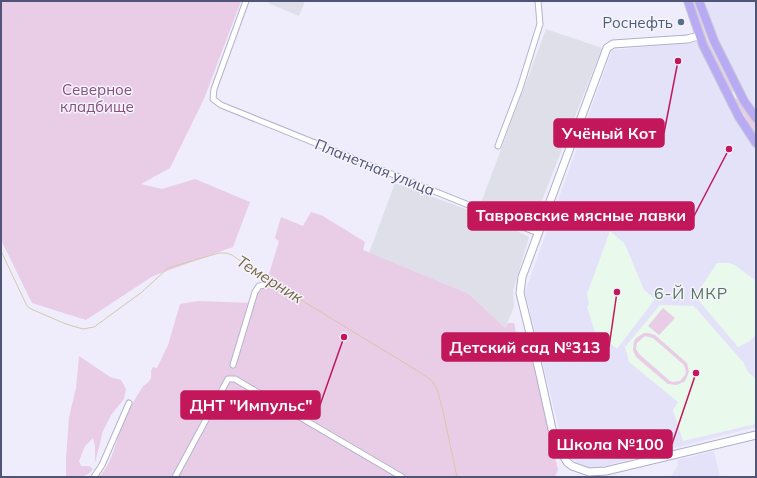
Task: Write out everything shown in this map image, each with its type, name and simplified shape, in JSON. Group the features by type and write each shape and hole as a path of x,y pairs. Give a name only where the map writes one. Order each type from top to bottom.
{"main road":[{"path":"688,1 699,36 739,117 756,143"},
{"path":"699,1 714,41 740,92 756,118"},
{"path":"729,96 736,96 740,92"}],"street":[{"name":"Планетная улица","path":"246,1 214,89 213,99 221,106 538,232"},
{"path":"498,146 520,88 540,24 538,1"},
{"path":"699,36 686,39 613,44 607,48 522,277 520,293 553,435 564,457 572,466 589,472 606,471 756,435"},
{"path":"233,365 255,292 259,286 265,285"},
{"path":"175,477 228,380 235,379 402,477"},
{"path":"94,477 102,465 129,403"}],"shaded area":[{"path":"267,1 305,1 299,16 270,4"},
{"path":"704,1 756,1 756,110 726,56"},
{"path":"546,29 602,48 533,223 481,203"},
{"path":"697,42 740,127 756,151 756,427 597,468 587,467 570,457 564,449 525,292 612,50"},
{"path":"395,183 490,218 529,237 513,291 514,307 505,328 469,294 369,253"},
{"path":"610,231 625,244 644,290 655,299 617,349 610,343 608,344 595,332 587,307 589,304 587,294"},
{"path":"717,263 728,263 735,265 756,281 756,334 750,341 738,347 695,296"},
{"path":"660,305 694,306 744,363 748,372 756,379 756,424 683,441 673,410 678,402 629,362 625,347"},
{"path":"714,451 720,477 671,477 678,465 677,460"}],"green space":[{"name":"Северное кладбище","path":"1,1 241,1 204,99 170,168 141,184 162,189 195,179 250,202 233,247 153,276 86,320 32,303 1,240"},
{"path":"692,1 694,1 709,43 734,92 731,92 706,44"},
{"path":"738,98 756,124 756,136 735,99"},
{"path":"311,212 323,216 365,242 363,250 469,294 505,328 508,323 514,323 519,347 529,346 558,470 555,477 99,477 108,465 127,413 143,386 150,380 153,367 157,368 168,345 180,304 198,301 253,303 260,286 266,284 279,241 275,238 281,217 303,226"},
{"path":"663,308 675,318 659,335 648,326"},
{"path":"644,333 655,335 687,363 689,372 685,381 677,385 668,384 636,357 633,350 634,341","holes":["645,336 653,338 684,365 686,372 680,381 670,381 639,354 636,349 637,343"]},
{"path":"79,356 110,377 121,380 126,389 124,399 111,415 103,431 95,463 95,446 93,438 85,446 79,461 81,466 89,466 93,469 91,472 79,477 66,477 69,417 76,388"}],"waterway":[{"name":"Темерник","path":"1,251 27,306 66,324 83,329 94,327 142,292 168,268 219,253 232,255 260,275 432,381 437,389 443,411 457,477"}],"place":[{"name":"Роснефть","path":"681,22"},
{"name":"Учёный Кот","path":"678,61"},
{"name":"Тавровские мясные лавки","path":"729,149"},
{"name":"Детский сад №313","path":"617,292"},
{"name":"ДНТ \"Импульс\"","path":"344,337"},
{"name":"Школа №100","path":"696,373"}],"district":[{"name":"6-Й МКР","path":"691,293"}]}
